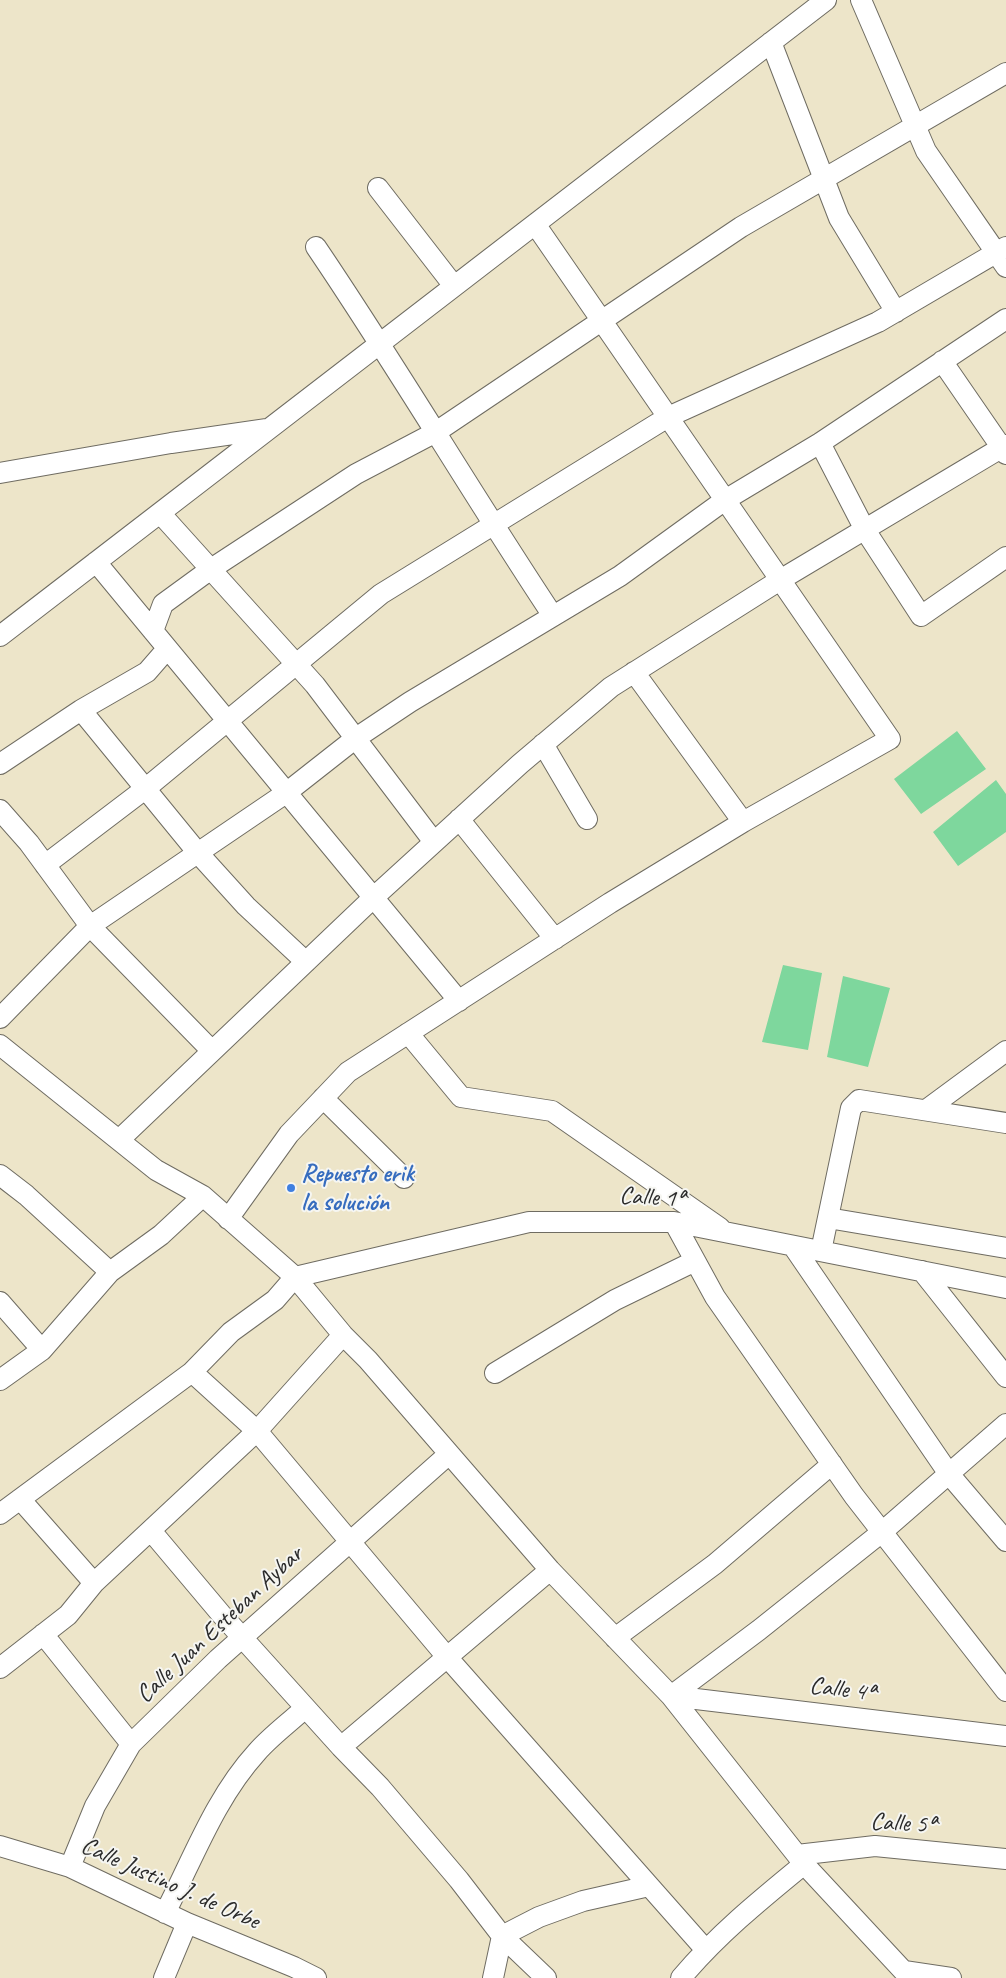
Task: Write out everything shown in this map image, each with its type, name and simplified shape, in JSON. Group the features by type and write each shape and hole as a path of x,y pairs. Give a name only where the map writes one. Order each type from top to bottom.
{"street":[{"path":"0,636 826,0"},
{"path":"45,865 145,789 381,594 668,417 896,312 1003,256 926,151 861,0"},
{"path":"771,42 838,218 896,312"},
{"path":"152,631 163,604 211,569 356,474 436,432 741,227 1006,73"},
{"path":"378,188 454,286"},
{"path":"228,1219 289,1134 348,1072 555,939 743,822 890,739 534,224"},
{"path":"316,247 380,343 493,525 553,616"},
{"path":"0,1018 90,926 286,793 356,738 410,702 620,576 725,500 820,443 1006,319"},
{"path":"119,1140 373,898 543,744 611,687 780,580 1004,449 942,361"},
{"path":"0,473 171,443 268,429"},
{"path":"820,443 865,530 921,616 1006,557"},
{"path":"160,513 296,663 356,738 434,842"},
{"path":"96,562 459,1001"},
{"path":"0,764 81,710 148,672 168,649"},
{"path":"634,672 743,822"},
{"path":"81,710 198,853 246,906 306,962"},
{"path":"543,744 587,819"},
{"path":"0,810 45,865 90,926 212,1051"},
{"path":"459,820 555,939"},
{"path":"408,1033 461,1097 552,1111 728,1233"},
{"path":"0,1044 156,1170 203,1196 295,1277 343,1335 550,1570 671,1696 800,1860 904,1976 951,1978"},
{"path":"926,1110 1006,1051"},
{"path":"323,1098 404,1178"},
{"path":"820,1252 851,1108 856,1102 860,1100 1006,1123"},
{"path":"0,1175 26,1195 110,1272"},
{"path":"0,1380 42,1350 110,1272 161,1235 203,1196"},
{"path":"828,1218 1006,1248"},
{"name":"Calle 1ª","path":"295,1277 529,1222 674,1222 1006,1288"},
{"path":"674,1222 715,1297 832,1464 882,1532 1006,1691"},
{"path":"792,1246 949,1474 1006,1541"},
{"path":"495,1373 615,1300 695,1261"},
{"path":"922,1271 1006,1377"},
{"path":"0,1514 192,1372 231,1332 275,1300 295,1277"},
{"path":"0,1302 42,1350"},
{"path":"0,1668 68,1615 94,1583 152,1532 257,1432 343,1335"},
{"path":"192,1372 257,1432 447,1657 705,1949"},
{"path":"671,1696 759,1630 882,1532 1006,1424"},
{"name":"Calle Juan Esteban Aybar","path":"70,1867 95,1806 131,1744 218,1659 244,1638 350,1540 449,1454"},
{"path":"615,1638 715,1564 832,1464"},
{"path":"20,1499 94,1583"},
{"path":"152,1532 305,1708 380,1787 459,1880 502,1936 546,1978"},
{"path":"341,1747 550,1570"},
{"path":"43,1634 131,1744"},
{"name":"Calle 4ª","path":"671,1696 1006,1736"},
{"path":"165,1913 217,1808 234,1782 257,1752 305,1708"},
{"name":"Calle Justino J. de Orbe","path":"0,1846 70,1867 186,1923 294,1967 316,1978"},
{"name":"Calle 5ª","path":"800,1860 874,1846 1006,1859"},
{"path":"681,1978 705,1949 800,1860"},
{"path":"502,1936 538,1917 583,1901 650,1886"},
{"path":"164,1978 186,1923"},
{"path":"493,1978 502,1936"}],"green space":[{"path":"957,731 986,769 921,814 894,779"},
{"path":"996,780 1006,794 1006,832 958,866 933,832"},
{"path":"783,965 822,973 808,1050 762,1042"},
{"path":"843,976 890,988 868,1067 827,1057"}],"place":[{"name":"Repuesto erik la solución","path":"291,1188"}]}
